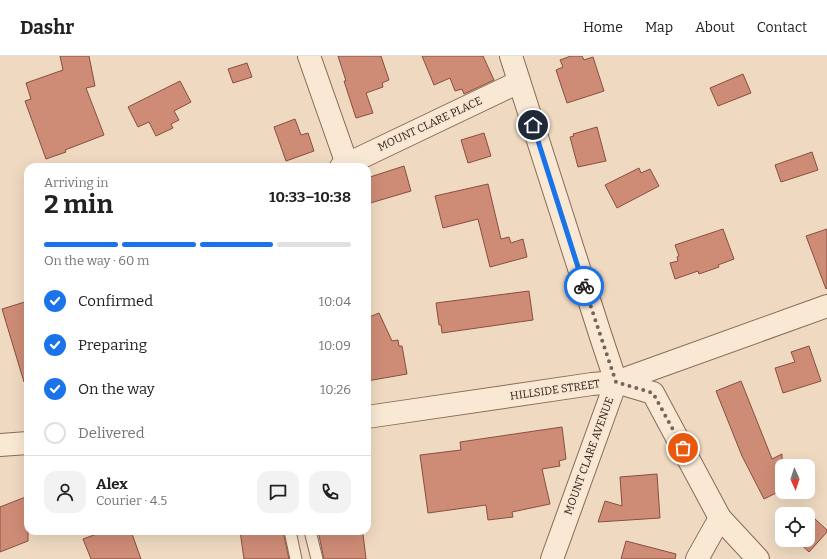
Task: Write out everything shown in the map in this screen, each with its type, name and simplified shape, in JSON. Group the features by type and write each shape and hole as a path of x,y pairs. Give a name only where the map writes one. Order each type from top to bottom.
{"street":[{"path":"309,56 343,163"},
{"path":"511,56 616,382 653,393 720,518 758,559"},
{"name":"MOUNT CLARE PLACE","path":"348,163 519,82"},
{"name":"HILLSIDE STREET","path":"371,417 584,385 616,382 827,306"},
{"name":"MOUNT CLARE AVENUE","path":"552,559 616,382"},
{"path":"0,445 24,443"},
{"path":"697,559 720,518"}],"lane":[{"path":"291,535 296,559"},
{"path":"311,535 317,559"}],"building":[{"path":"60,56 89,56 95,86 86,88 104,135 46,159 25,101 31,99 26,83 63,70"},
{"path":"338,56 381,56 389,80 382,83 383,87 366,93 373,113 356,118 344,81 346,81"},
{"path":"422,56 483,56 494,80 464,94 462,89 455,91 450,78 434,85"},
{"path":"571,56 582,56 584,60 593,57 604,91 567,103 556,70 563,67 560,60"},
{"path":"247,63 252,77 233,83 228,69"},
{"path":"743,74 751,93 718,106 710,88"},
{"path":"180,81 191,102 174,111 179,120 171,124 173,128 156,136 149,122 138,127 128,107"},
{"path":"295,119 301,135 308,133 314,151 286,161 274,127"},
{"path":"597,127 606,161 578,167 570,137 574,136 573,134"},
{"path":"484,133 491,156 468,163 461,140"},
{"path":"812,152 818,170 781,182 775,165"},
{"path":"404,166 411,191 371,203 371,177"},
{"path":"639,168 641,173 650,169 659,186 617,208 605,185"},
{"path":"488,184 501,239 509,237 511,243 523,239 527,257 490,267 478,219 443,228 435,196"},
{"path":"723,229 734,259 718,265 719,267 699,274 698,271 675,279 670,263 678,261 677,257 679,256 675,245"},
{"path":"827,229 827,288 826,289 806,236"},
{"path":"529,291 533,320 442,333 441,325 439,325 436,303"},
{"path":"24,302 24,382 2,309"},
{"path":"379,313 392,341 398,340 399,346 402,346 407,374 371,380 371,316"},
{"path":"809,346 821,381 783,393 775,368 795,362 791,352"},
{"path":"741,381 772,459 782,454 782,459 775,459 775,494 764,499 742,456 716,391"},
{"path":"562,427 566,459 559,461 560,466 542,469 550,504 512,512 513,517 488,520 486,505 428,513 420,455 461,450 460,442"},
{"path":"657,474 660,518 598,522 605,501 622,506 620,477"},
{"path":"24,498 24,535 28,535 28,541 0,552 0,507"},
{"path":"815,519 827,530 827,532 815,545"},
{"path":"94,535 132,535 141,559 91,559 83,539"},
{"path":"241,535 284,535 289,559 244,559"},
{"path":"319,535 363,535 366,559 324,559"},
{"path":"626,541 676,554 675,559 621,559"},
{"path":"804,547 814,547 809,552"}],"way so far":[{"path":"584,286 616,382 653,393 683,448"}],"route":[{"path":"533,125 584,286"}]}
